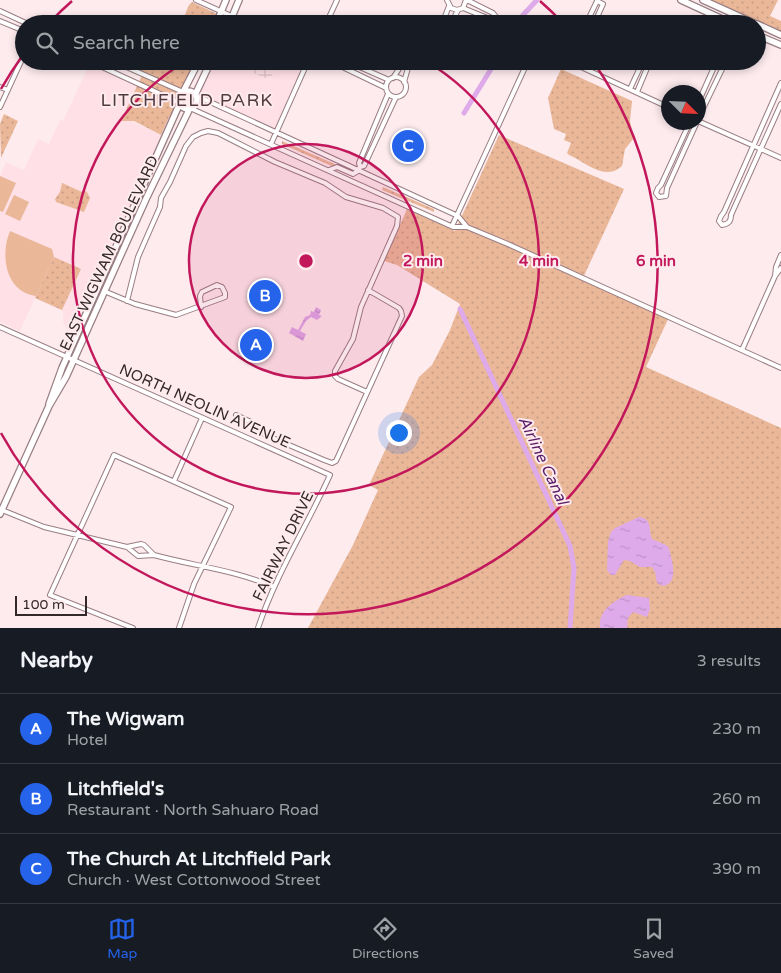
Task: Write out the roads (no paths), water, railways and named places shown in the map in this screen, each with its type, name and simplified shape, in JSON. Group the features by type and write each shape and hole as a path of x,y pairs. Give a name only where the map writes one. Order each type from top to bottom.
{"street":[{"path":"196,0 227,14"},
{"path":"226,0 227,14"},
{"path":"227,14 239,0"},
{"path":"330,15 337,0"},
{"path":"456,15 466,0 493,12 495,15"},
{"path":"680,0 713,15"},
{"path":"703,0 737,15"},
{"path":"590,15 597,1 603,4 598,15"},
{"path":"447,2 454,10 460,9 478,15"},
{"path":"444,15 447,2"},
{"path":"0,12 15,18"},
{"path":"0,21 15,28"},
{"path":"766,28 781,35"},
{"path":"766,38 781,45"},
{"path":"0,108 17,70"},
{"path":"108,70 180,103 184,108 190,108 452,226 467,226"},
{"path":"133,70 183,92 189,91 276,133 359,169 458,216 467,226 781,368"},
{"path":"180,103 180,96 194,70"},
{"path":"190,108 196,103 196,95 207,70"},
{"path":"271,144 304,70"},
{"path":"349,70 386,88 388,94 358,163 359,169"},
{"path":"368,70 391,79 399,78 404,82"},
{"path":"386,88 398,70"},
{"path":"329,170 337,167 353,174 364,166 396,97 405,91 404,82 408,70"},
{"path":"452,226 524,70"},
{"path":"591,70 661,104"},
{"path":"630,89 639,70"},
{"path":"636,92 646,70"},
{"path":"713,70 706,85 713,87"},
{"path":"706,103 722,70"},
{"path":"781,83 721,216 719,222 722,226 728,224 731,220 731,215 781,104"},
{"path":"0,86 8,90"},
{"path":"0,94 5,96"},
{"path":"388,94 396,97"},
{"name":"EAST WIGWAM BOULEVARD","path":"1,512 49,406 56,397 98,288 180,103"},
{"name":"EAST WIGWAM BOULEVARD","path":"70,359 190,108"},
{"path":"769,113 776,116"},
{"path":"706,125 781,158"},
{"path":"686,130 658,188 656,193 659,197 666,196 667,188 694,130"},
{"path":"127,301 136,262 160,207 161,198 186,146 193,137 204,132 214,132 241,143 275,162 325,182 346,197 378,207 396,216 398,224 358,313 353,339 335,373 340,380 367,392"},
{"path":"673,158 680,161"},
{"path":"736,186 743,189"},
{"path":"775,276 776,267 781,255"},
{"path":"742,350 775,276 781,268"},
{"path":"98,288 127,301 176,316 201,307 225,297 223,288 217,285 203,291 200,296 201,307"},
{"path":"236,415 252,423 262,433 332,463 336,460 402,314 398,308 368,290"},
{"name":"NORTH NEOLIN AVENUE","path":"0,328 330,475"},
{"path":"174,481 202,418"},
{"path":"133,628 50,595 114,455 231,507 190,593 179,628"},
{"name":"FAIRWAY DRIVE","path":"258,628 274,587 316,507 330,475"},
{"path":"1,512 77,536 127,547 142,544 154,555"},
{"path":"127,547 138,556 154,555 236,573 274,587"},
{"path":"114,628 116,622"}],"water":[{"path":"316,307 321,310 319,315 322,316 317,320 311,317 306,321 300,331 306,334 303,341 289,333 292,327 298,330 305,317 310,315 311,311 314,312"},
{"path":"639,517 648,522 652,539 669,548 673,577 665,586 657,583 652,567 640,567 624,560 615,575 611,575 607,570 608,541 611,532 615,528"},
{"path":"627,595 649,598 650,609 647,617 633,612 628,618 627,628 600,628 601,617 607,607"}],"waterway":[{"name":"Airline Canal","path":"523,15 537,0"},
{"name":"Airline Canal","path":"464,113 490,70"},
{"name":"Airline Canal","path":"460,309 570,546 574,568 570,628"}],"place":[{"name":"The Church At Litchfield Park","path":"408,146"},
{"name":"Litchfield's","path":"265,296"},
{"name":"The Wigwam","path":"256,345"}],"district":[{"name":"LITCHFIELD PARK","path":"187,100"}]}
